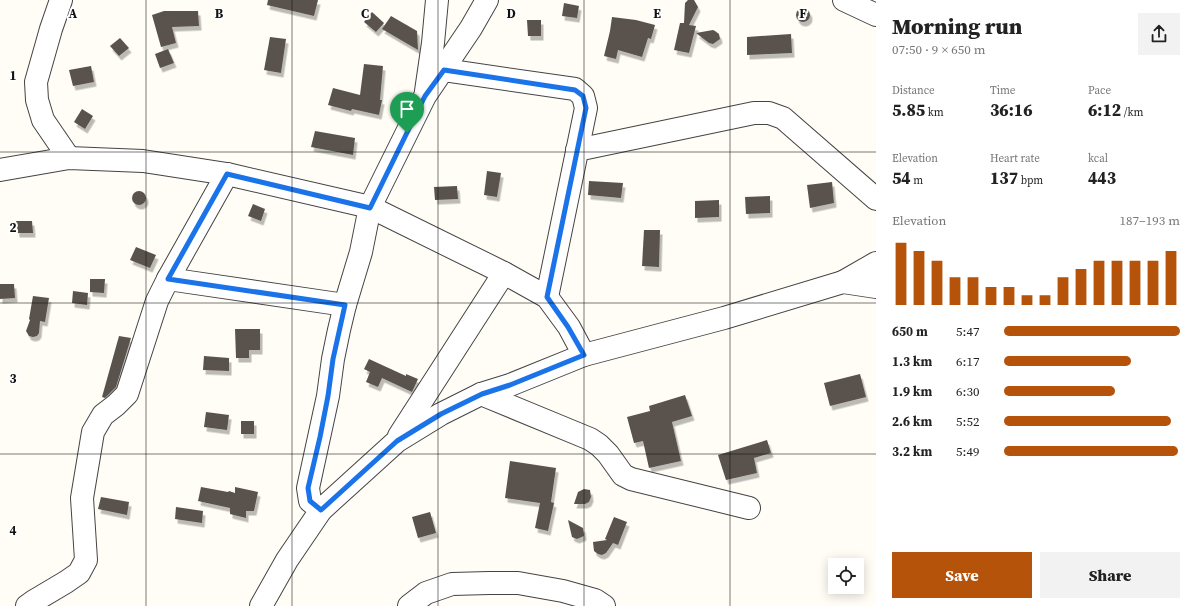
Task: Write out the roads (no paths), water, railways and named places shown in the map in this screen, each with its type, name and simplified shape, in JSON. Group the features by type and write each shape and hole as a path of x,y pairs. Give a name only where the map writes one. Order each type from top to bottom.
{"street":[{"path":"61,0 36,82 37,100 43,120 69,158"},
{"path":"425,96 433,43 437,0"},
{"path":"321,510 310,501 308,488 328,396 333,359 345,305 361,252 370,208 425,96 444,70 487,0"},
{"path":"844,0 876,15"},
{"path":"444,70 575,90 583,96 586,108 547,297"},
{"path":"577,150 754,113 769,113 783,118 876,199"},
{"path":"0,170 69,158 143,161 227,174 370,208 504,273 547,297 568,327 584,355"},
{"path":"27,606 79,573 86,560 82,498 93,432 102,415 116,405 127,394 157,301 227,174"},
{"path":"261,606 287,560 321,510 397,441 441,414 482,394 510,385 584,355 724,318 843,282 876,263"},
{"path":"397,441 504,273"},
{"path":"168,279 345,305"},
{"path":"843,282 876,287"},
{"path":"482,394 590,439 608,454 623,475 631,479 749,508"},
{"path":"409,606 426,593 452,584 489,583 518,583 563,591 595,600 604,606"}]}
